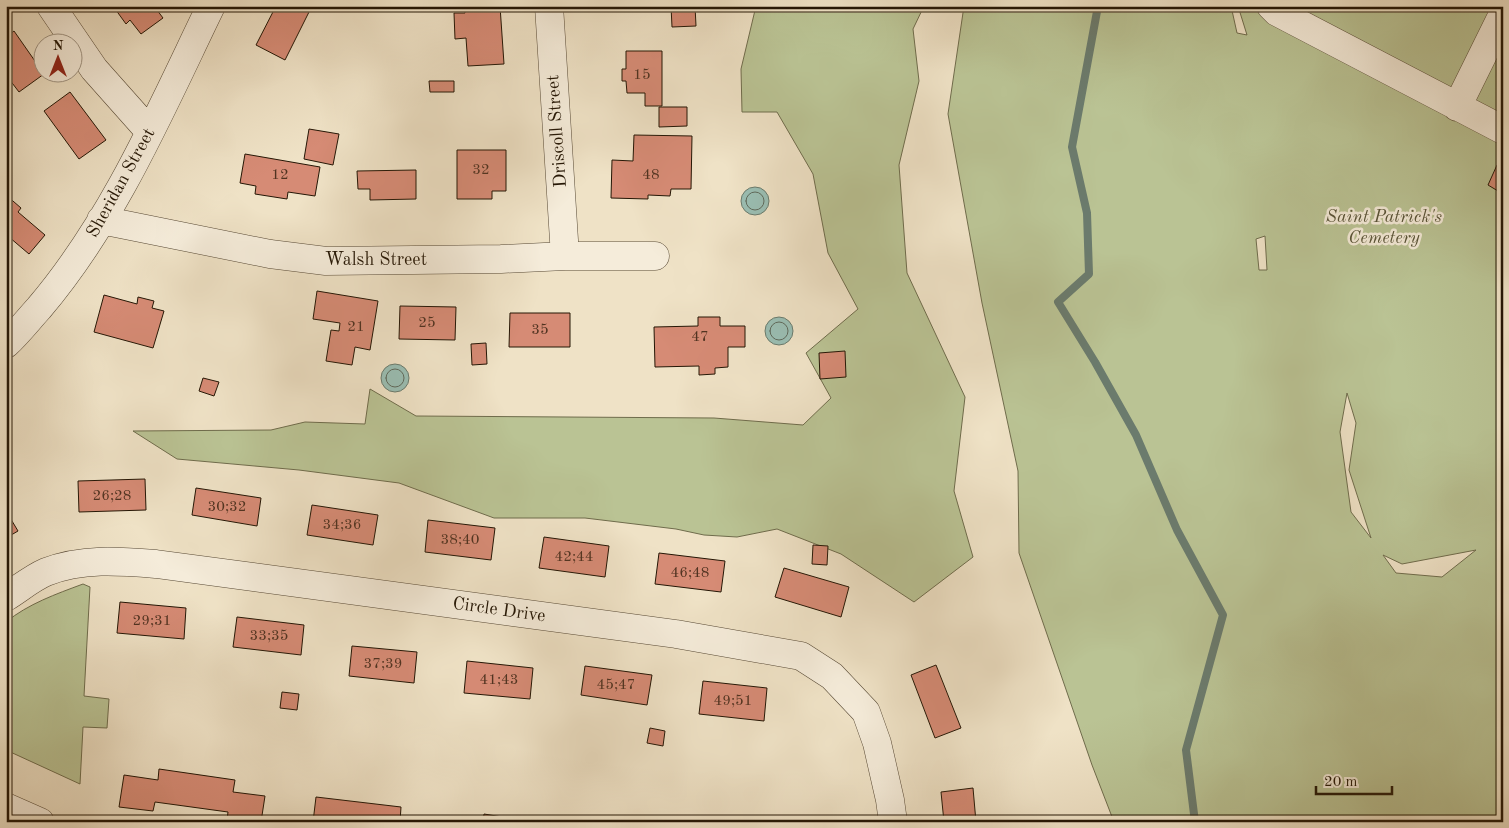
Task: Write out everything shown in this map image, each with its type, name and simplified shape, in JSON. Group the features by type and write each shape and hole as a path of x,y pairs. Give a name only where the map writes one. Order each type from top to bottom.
{"street":[{"path":"51,6 94,69 150,132"},
{"name":"Sheridan Street","path":"6,344 58,284 84,250 150,132 211,6"},
{"name":"Driscoll Street","path":"549,6 565,256"},
{"path":"1271,6 1277,12 1503,130"},
{"path":"1457,107 1503,14"},
{"name":"Walsh Street","path":"101,220 270,254 326,262 565,256 655,256"},
{"name":"Circle Drive","path":"6,597 45,573 83,562 113,561 156,564 676,634 801,656 832,676 866,712 877,743 893,822"},
{"path":"6,807 40,822"}],"green space":[{"path":"756,6 924,6 913,29 919,81 899,165 907,273 965,397 954,491 973,557 914,602 841,554 777,529 737,537 704,535 676,529 585,518 494,518 399,483 299,470 177,459 133,431 271,430 305,422 365,424 370,389 416,416 714,418 803,425 831,398 806,353 858,309 828,253 813,174 777,112 742,112 741,69"},
{"name":"Saint Patrick's Cemetery","path":"964,6 1231,6 1237,33 1247,35 1238,6 1503,6 1503,822 1114,822 1092,765 1019,553 1018,471 982,303 948,114","holes":["1265,236 1267,270 1259,270 1256,239","1347,393 1356,423 1349,470 1371,538 1351,512 1340,432","1476,550 1442,577 1396,573 1383,555 1402,564"]},
{"path":"83,584 90,587 84,696 109,699 107,728 83,727 80,784 6,750 6,622 33,605"}],"water":[{"path":"755,187 765,191 769,201 765,211 755,215 745,211 741,201 745,191"},
{"path":"779,317 789,321 793,331 789,341 779,345 769,341 765,331 769,321"},
{"path":"395,364 405,368 409,378 405,388 395,392 385,388 381,378 385,368"}],"building":[{"path":"113,6 154,6 163,18 141,34 130,20 126,24"},
{"path":"276,6 312,6 285,60 256,45"},
{"path":"464,6 500,6 504,64 468,66 466,38 455,39 454,13 465,13"},
{"path":"671,6 695,6 696,26 672,27"},
{"path":"14,31 32,57 33,82 19,92 6,75 6,37"},
{"path":"626,51 662,51 662,106 645,106 645,93 627,93 626,81 622,81 622,69 626,69"},
{"path":"429,81 454,81 454,92 430,92"},
{"path":"70,92 106,140 79,159 44,111"},
{"path":"659,107 687,107 687,126 659,127"},
{"path":"309,129 339,134 333,165 304,159"},
{"path":"634,135 692,136 691,189 671,189 670,196 648,195 648,199 611,198 612,160 633,161"},
{"path":"457,150 506,150 506,191 492,191 492,199 457,199"},
{"path":"245,154 320,167 315,196 288,192 287,199 255,194 256,186 240,183"},
{"path":"1497,165 1503,168 1503,194 1488,185"},
{"path":"416,170 416,199 370,200 370,189 358,189 357,171"},
{"path":"6,195 21,208 18,212 45,235 29,254 9,237 6,240"},
{"path":"317,291 378,301 370,350 355,347 352,365 326,361 331,330 339,331 340,323 313,319"},
{"path":"104,295 137,304 138,297 154,301 152,308 164,311 153,348 94,332"},
{"path":"400,306 456,307 455,340 399,339"},
{"path":"510,313 570,313 570,347 509,347"},
{"path":"698,317 720,317 720,326 745,326 745,347 728,347 728,367 715,368 715,374 699,375 699,366 655,367 654,327 698,326"},
{"path":"486,343 487,364 472,365 471,344"},
{"path":"845,351 846,377 820,379 819,353"},
{"path":"203,378 219,382 214,396 199,391"},
{"path":"145,479 146,510 79,512 78,481"},
{"path":"196,488 261,498 257,526 192,515"},
{"path":"312,505 378,515 373,545 307,535"},
{"path":"6,511 18,531 6,538"},
{"path":"428,520 495,528 491,560 425,552"},
{"path":"544,537 609,546 605,577 539,568"},
{"path":"813,545 828,546 827,565 812,564"},
{"path":"659,553 725,561 721,592 655,584"},
{"path":"784,568 849,587 841,617 775,597"},
{"path":"120,602 186,608 184,639 117,633"},
{"path":"237,617 304,625 301,655 233,647"},
{"path":"352,646 417,652 414,683 349,676"},
{"path":"467,661 533,668 530,699 464,693"},
{"path":"936,665 961,728 935,738 911,675"},
{"path":"585,666 652,675 647,705 581,695"},
{"path":"703,681 767,688 764,721 699,714"},
{"path":"282,692 299,694 297,710 280,708"},
{"path":"650,728 665,731 663,746 647,743"},
{"path":"159,769 235,780 233,792 265,796 261,822 227,820 228,812 155,802 153,811 119,807 124,775 158,780"},
{"path":"973,788 976,822 944,822 941,792"},
{"path":"316,797 401,807 400,822 313,822"},
{"path":"484,814 533,822 483,822"}],"waterway":[{"path":"1098,6 1072,147 1087,213 1089,274 1058,302 1095,362 1136,435 1177,530 1223,615 1186,750 1195,822"}]}
